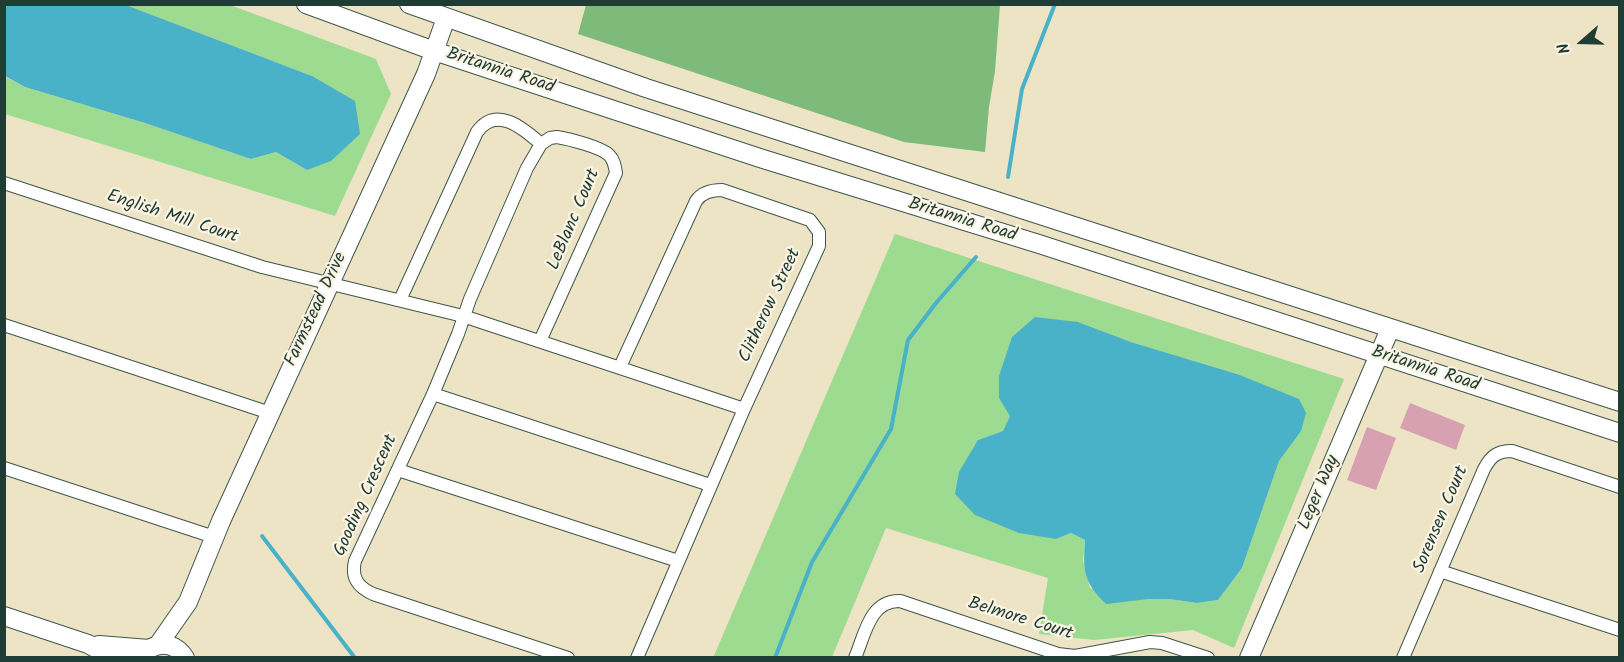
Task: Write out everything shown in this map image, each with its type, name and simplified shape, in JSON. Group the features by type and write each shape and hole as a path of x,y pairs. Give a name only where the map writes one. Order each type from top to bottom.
{"main road":[{"name":"Britannia Road","path":"306,4 434,51 763,159 1039,244 1620,433"},
{"name":"Britannia Road","path":"409,4 646,88 1620,402"},
{"name":"Farmstead Drive","path":"149,650 188,602 214,537 426,74 446,18"},
{"name":"Leger Way","path":"1249,657 1390,329"},
{"name":"Farmstead Drive","path":"184,656 188,602"},
{"path":"4,616 88,644 114,657"},
{"path":"88,644 149,650 172,646 184,656"}],"street":[{"path":"400,300 477,132 490,119 497,119 520,126 541,144 527,168 464,316"},
{"name":"LeBlanc Court","path":"540,341 616,173 611,157 604,151 563,138 550,138 541,144"},
{"name":"English Mill Court","path":"4,183 262,267 464,316 744,409"},
{"name":"Clitherow Street","path":"620,368 698,197 709,191 722,190 810,220 816,226 820,238 819,246 710,485 637,657"},
{"name":"Gooding Crescent","path":"464,316 433,394 353,568 357,583 363,590 373,594 568,657"},
{"path":"4,325 270,413"},
{"path":"433,394 710,485"},
{"name":"Sorensen Court","path":"1403,657 1484,469 1494,454 1512,451 1620,487"},
{"path":"4,468 214,537"},
{"path":"398,470 678,561"},
{"path":"1440,571 1620,630"},
{"name":"Belmore Court","path":"855,657 874,613 884,603 900,601 1058,654 1075,656 1150,642 1162,643 1208,657"}],"green space":[{"path":"126,5 230,5 376,59 391,94 335,216 5,114 4,76 25,87 145,123 251,159 276,152 307,170 312,76"},
{"path":"586,5 1000,5 985,152 904,142 578,34"},
{"path":"895,234 1344,379 1234,648 1193,630 1094,640 1039,634 1048,578 886,528 832,657 713,658","holes":["1078,322 1131,342 1237,374 1300,431 1279,461 1242,568 1218,600 1197,603 1148,599 1090,588 1083,560 1085,540 1071,533 1056,539 978,440 1003,431 1011,415 999,398"]}],"water":[{"path":"5,4 126,5 312,76 355,101 360,134 331,161 307,170 276,152 251,159 145,123 25,87 5,76"},
{"path":"1035,317 1078,322 1131,342 1237,374 1299,399 1306,413 1301,431 1279,461 1242,568 1218,600 1197,603 1148,599 1106,604 1093,589 1086,575 1085,540 1071,533 1056,539 1019,533 975,515 955,494 959,472 978,440 1003,431 1010,416 999,398 999,376 1012,337"}],"building":[{"path":"1410,403 1465,425 1456,450 1400,428"},
{"path":"1367,427 1396,438 1376,490 1347,480"}],"waterway":[{"path":"1008,177 1022,89 1055,4"},
{"path":"775,658 812,562 891,429 908,340 976,257"},
{"path":"262,536 355,658"}]}
